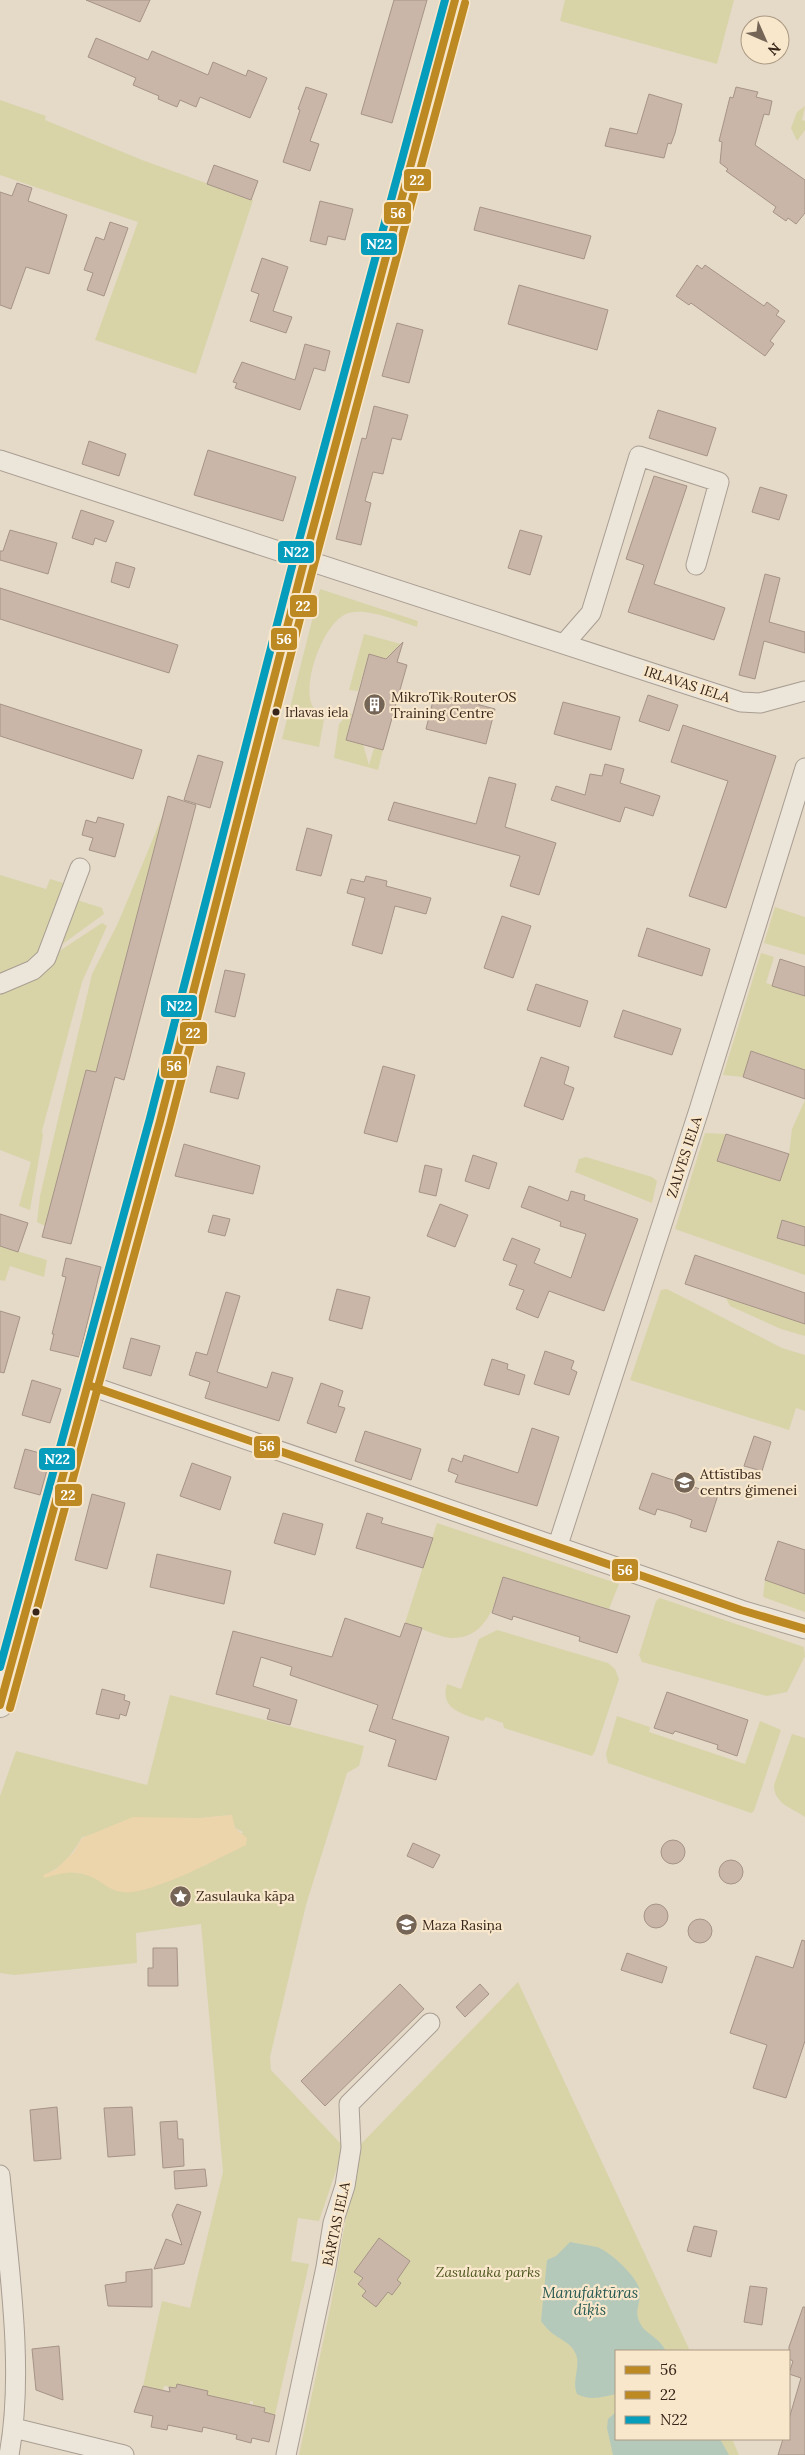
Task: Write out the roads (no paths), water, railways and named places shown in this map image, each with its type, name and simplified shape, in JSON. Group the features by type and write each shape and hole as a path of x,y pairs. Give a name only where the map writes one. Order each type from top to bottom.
{"street":[{"path":"0,1705 162,1112 305,558 455,0"},
{"path":"591,653 591,614 639,456 719,482 696,564"},
{"name":"IRLAVAS IELA","path":"0,460 750,704 805,691"},
{"path":"564,644 591,614"},
{"name":"ZALVES IELA","path":"558,1545 699,1110 805,768"},
{"path":"0,984 33,970 46,958 80,868"},
{"path":"88,1385 558,1545 742,1610 805,1629"},
{"name":"BĀRTAS IELA","path":"286,2455 326,2267 333,2223 345,2186 351,2148 349,2104 430,2023"},
{"path":"0,2175 14,2330 14,2428 9,2455"},
{"path":"14,2428 124,2455"}],"water":[{"name":"Manufaktūras dīķis","path":"570,2242 597,2247 617,2260 639,2287 638,2319 642,2327 665,2350 615,2350 615,2394 591,2398 577,2394 575,2385 577,2358 575,2353 570,2346 551,2332 541,2321 547,2260 556,2256"},
{"path":"615,2413 615,2440 721,2440 729,2455 613,2455 607,2428 608,2419"}],"place":[{"name":"MikroTik RouterOS Training Centre","path":"375,705"},
{"name":"Irlavas iela","path":"276,712"},
{"name":"Attīstības centrs ģimenei","path":"684,1482"},
{"name":"Zasulauka kāpa","path":"180,1896"},
{"name":"Maza Rasiņa","path":"406,1925"}],"park label":[{"name":"Zasulauka parks","path":"488,2272"}]}
